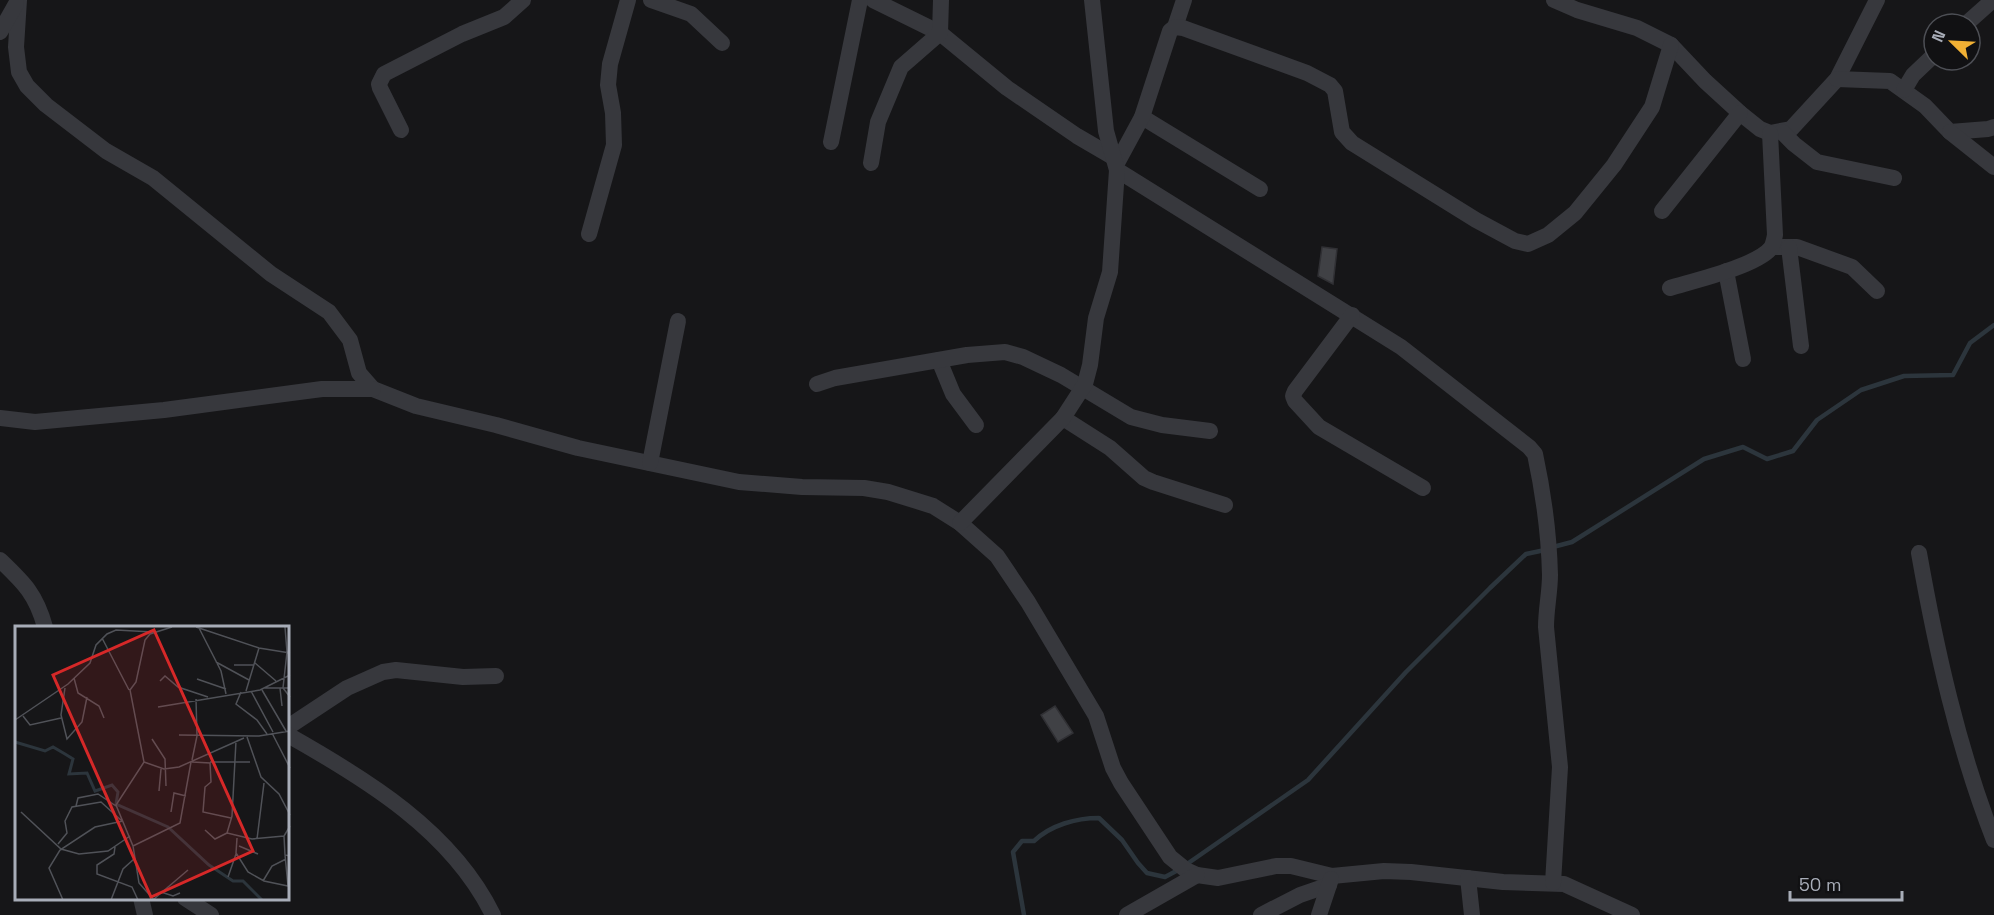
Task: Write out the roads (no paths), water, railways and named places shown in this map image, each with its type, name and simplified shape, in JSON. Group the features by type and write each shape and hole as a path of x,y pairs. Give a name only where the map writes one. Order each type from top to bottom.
{"street":[{"path":"0,32 19,0"},
{"path":"19,0 16,47 19,72 27,86 46,105 106,151 153,178 263,268 329,312 350,340 359,373 373,389"},
{"path":"401,130 380,88 379,84 384,74 462,34 504,16 523,0"},
{"path":"589,234 614,145 613,113 608,85 610,64 628,0"},
{"path":"651,0 691,14 722,43"},
{"path":"831,142 860,0"},
{"path":"873,0 939,33 1007,88 1115,164 1270,267 1401,346 1535,454 1548,519 1550,579 1546,627 1559,751 1553,883"},
{"path":"870,163 878,122 901,67 939,33 941,0"},
{"path":"960,523 1063,418 1083,389 1090,365 1096,318 1110,272 1115,164 1106,131 1092,0"},
{"path":"1115,164 1142,117 1170,31 1175,27 1184,0"},
{"path":"1554,0 1577,10 1637,28 1671,45 1740,113 1760,129 1776,132 1791,129 1837,79 1878,0"},
{"path":"1980,12 1993,0"},
{"path":"1175,27 1307,73 1330,85 1335,91 1342,132 1352,143 1476,220 1515,241 1528,244 1548,235 1575,213 1614,165 1652,107 1671,45"},
{"path":"1904,90 1913,75 1922,66"},
{"path":"1837,79 1890,81 1925,106 1950,132 1994,167"},
{"path":"1662,211 1740,113"},
{"path":"1142,117 1260,189"},
{"path":"1950,132 1988,129 1994,126"},
{"path":"1776,132 1817,162 1894,178"},
{"path":"1670,288 1726,271 1763,255 1772,247 1775,235 1776,132"},
{"path":"1772,247 1797,247 1852,267 1877,291"},
{"path":"1789,247 1801,346"},
{"path":"1726,271 1743,359"},
{"path":"1353,315 1295,391 1293,396 1295,401 1319,427 1423,488"},
{"path":"651,463 678,321"},
{"path":"816,384 835,378 967,355 1005,352 1023,357 1061,375 1131,417 1210,431"},
{"path":"939,360 953,394 976,425"},
{"path":"0,418 36,422 165,410 322,389 373,389 416,406 496,424 578,448 739,482 802,487 864,488 888,492 933,506 960,523 997,556 1053,642 1096,716 1113,768 1170,857 1186,870 1197,875 1218,878 1276,866 1291,866 1331,881"},
{"path":"1063,418 1110,448 1144,478 1225,505"},
{"path":"1919,553 1934,632 1977,798 1993,831"},
{"path":"0,560 32,592 45,626"},
{"path":"290,726 347,688 383,672 396,670 463,677 496,676"},
{"path":"290,736 370,783 424,828 450,852 486,900 493,915"},
{"path":"1261,915 1331,881 1384,871 1503,882 1564,884 1632,915"},
{"path":"1127,915 1197,875"},
{"path":"1468,878 1472,915"},
{"path":"1319,915 1331,881"},
{"path":"141,900 145,915"},
{"path":"188,900 210,915"}],"waterway":[{"path":"1553,547 1572,542 1704,459 1743,447 1767,459 1793,451 1817,420 1861,390 1904,376 1953,375 1970,343 1994,325"},
{"path":"1187,864 1308,780 1406,672 1490,588 1526,554 1545,550"},
{"path":"1024,915 1013,852 1022,841 1034,841 1064,824 1082,819 1099,818 1122,840 1147,873 1165,877 1180,869"}]}
